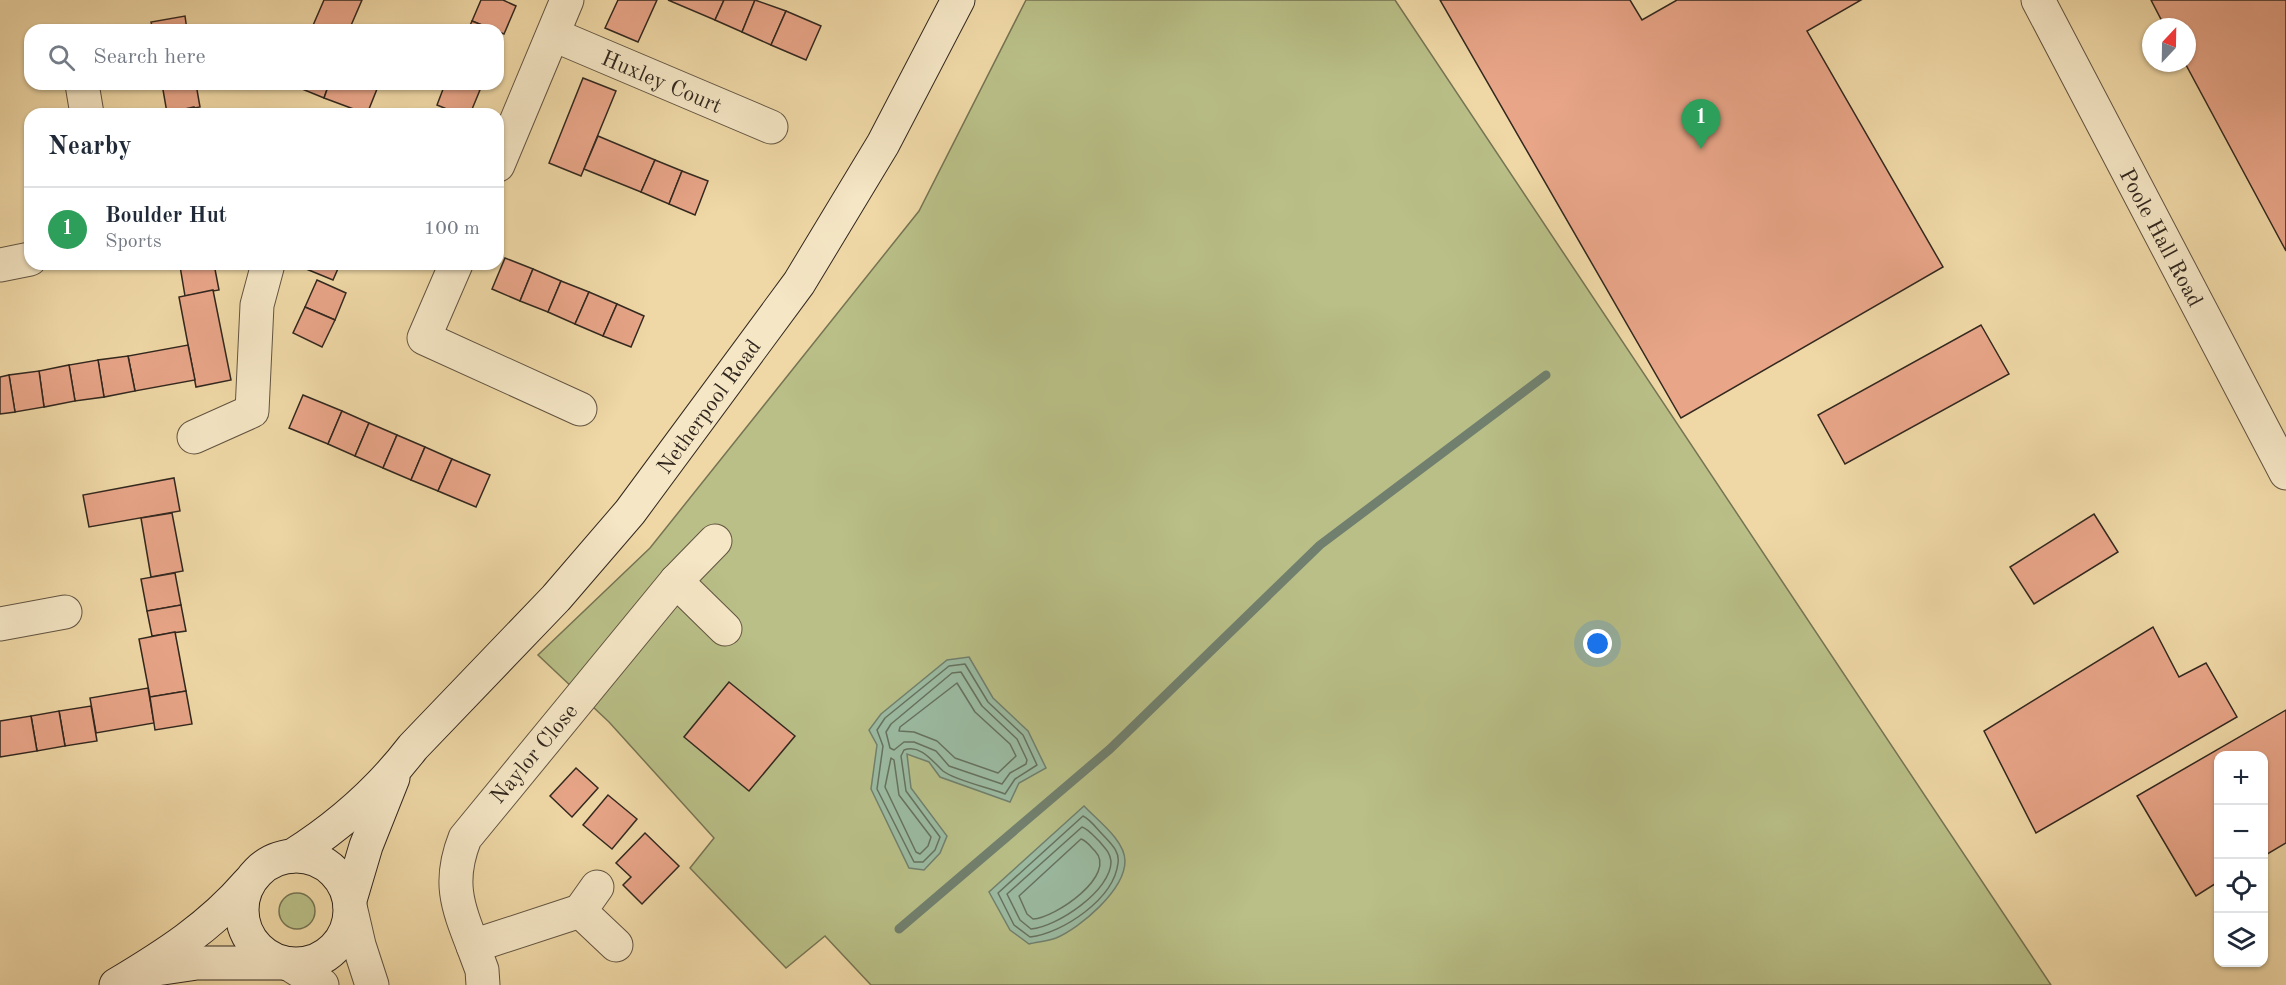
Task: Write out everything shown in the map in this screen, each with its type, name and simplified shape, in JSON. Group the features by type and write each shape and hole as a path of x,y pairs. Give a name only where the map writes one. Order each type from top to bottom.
{"street":[{"path":"504,151 567,0"},
{"name":"Netherpool Road","path":"292,856 323,836 397,768 413,747 556,598 630,512 799,283 883,144 958,0"},
{"name":"Poole Hall Road","path":"2038,0 2286,473"},
{"name":"Huxley Court","path":"554,35 771,127"},
{"path":"83,90 86,108"},
{"path":"0,265 24,260"},
{"path":"194,437 252,411 256,305 266,270"},
{"path":"453,270 424,338 580,409"},
{"name":"Naylor Close","path":"483,985 482,970 458,908 454,883 457,859 465,838 675,581 715,541"},
{"path":"675,581 725,629"},
{"path":"0,624 65,612"},
{"name":"Netherpool Road","path":"350,903 366,846 397,768"},
{"path":"127,978 215,919 259,869 275,860 292,856 317,860 331,868 344,883 358,945 372,985"},
{"path":"248,883 241,902 244,928 254,945 262,953 322,985"},
{"path":"472,946 588,899 615,945"},
{"path":"127,978 197,963 313,962 329,953 341,940 348,925 350,903"}],"shaded area":[{"path":"1026,0 1395,0 2051,985 871,985 825,936 786,968 690,868 714,838 609,722 538,655 650,548 919,211"},
{"path":"297,893 310,898 315,911 310,924 297,929 284,924 279,911 284,898"}],"water":[{"path":"969,657 993,698 1028,731 1046,768 1019,783 1010,802 940,777 929,762 907,754 911,788 947,836 940,853 924,870 909,868 871,789 877,745 869,730 881,714 947,660"},
{"path":"1084,806 1109,831 1120,846 1125,861 1123,872 1118,884 1100,907 1077,926 1056,938 1029,944 1010,930 989,892"}],"building":[{"path":"324,0 362,0 352,24 314,24"},
{"path":"481,0 503,0 516,6 504,34 504,24 479,24 472,21"},
{"path":"618,0 657,0 638,42 605,28"},
{"path":"668,0 724,0 715,20"},
{"path":"724,0 755,0 742,32 715,20"},
{"path":"755,0 786,11 771,45 742,32"},
{"path":"1440,0 1630,0 1642,20 1677,0 1861,0 1807,31 1943,267 1681,418"},
{"path":"2151,0 2286,0 2286,251 2190,72 2196,72 2196,18 2160,18"},
{"path":"786,11 821,26 806,60 771,45"},
{"path":"185,16 186,24 152,24 151,22"},
{"path":"583,78 616,91 581,176 549,163"},
{"path":"163,90 197,90 200,107 166,108"},
{"path":"305,90 327,90 324,98"},
{"path":"327,90 377,90 369,108 351,108 324,98"},
{"path":"443,90 480,90 472,108 444,108 437,105"},
{"path":"598,136 655,160 641,192 584,169"},
{"path":"655,160 682,171 669,204 641,192"},
{"path":"682,171 708,181 695,215 669,204"},
{"path":"505,258 533,269 520,301 492,289 500,270 504,270"},
{"path":"533,269 561,281 548,312 520,301"},
{"path":"181,270 215,270 219,290 185,296"},
{"path":"309,270 337,270 333,280"},
{"path":"317,280 346,293 335,320 305,307"},
{"path":"561,281 589,292 575,324 548,312"},
{"path":"213,290 231,380 196,387 179,297"},
{"path":"589,292 617,304 603,336 575,324"},
{"path":"617,304 644,316 631,347 603,336"},
{"path":"305,307 335,320 322,347 293,333"},
{"path":"1981,325 2009,374 1845,464 1818,415"},
{"path":"188,345 195,380 135,391 128,356"},
{"path":"128,356 135,391 104,397 98,360"},
{"path":"98,360 104,397 75,401 69,365"},
{"path":"69,365 75,401 44,407 39,371"},
{"path":"39,371 44,407 15,412 9,375"},
{"path":"9,375 15,412 0,414 0,377"},
{"path":"303,395 342,411 328,444 289,428"},
{"path":"342,411 369,423 355,456 328,444"},
{"path":"369,423 397,435 383,468 355,456"},
{"path":"397,435 425,447 411,480 383,468"},
{"path":"425,447 452,459 438,491 411,480"},
{"path":"452,459 490,475 476,507 438,491"},
{"path":"174,478 180,511 89,527 83,495"},
{"path":"172,513 183,571 151,577 141,518"},
{"path":"2094,514 2118,552 2034,604 2010,567"},
{"path":"175,573 181,605 147,611 141,579"},
{"path":"181,605 186,631 152,636 147,611"},
{"path":"2153,627 2179,677 2206,663 2237,717 2036,833 1984,731"},
{"path":"175,632 186,691 150,697 139,639"},
{"path":"729,682 795,736 749,791 684,737"},
{"path":"148,688 154,723 96,733 90,698"},
{"path":"186,691 192,724 155,730 150,697"},
{"path":"91,706 97,741 65,746 59,711"},
{"path":"2286,710 2286,843 2268,854 2268,751 2215,751"},
{"path":"59,711 65,746 37,751 31,716"},
{"path":"31,716 37,751 0,757 0,721"},
{"path":"2214,752 2214,885 2196,896 2137,796"},
{"path":"576,768 598,788 572,817 550,796"},
{"path":"608,795 637,819 612,849 583,825"},
{"path":"645,833 679,866 642,904 623,885 631,877 616,863"}],"waterway":[{"path":"899,929 1110,749 1320,545 1546,375"}],"place":[{"name":"Boulder Hut","path":"1701,149"}]}
